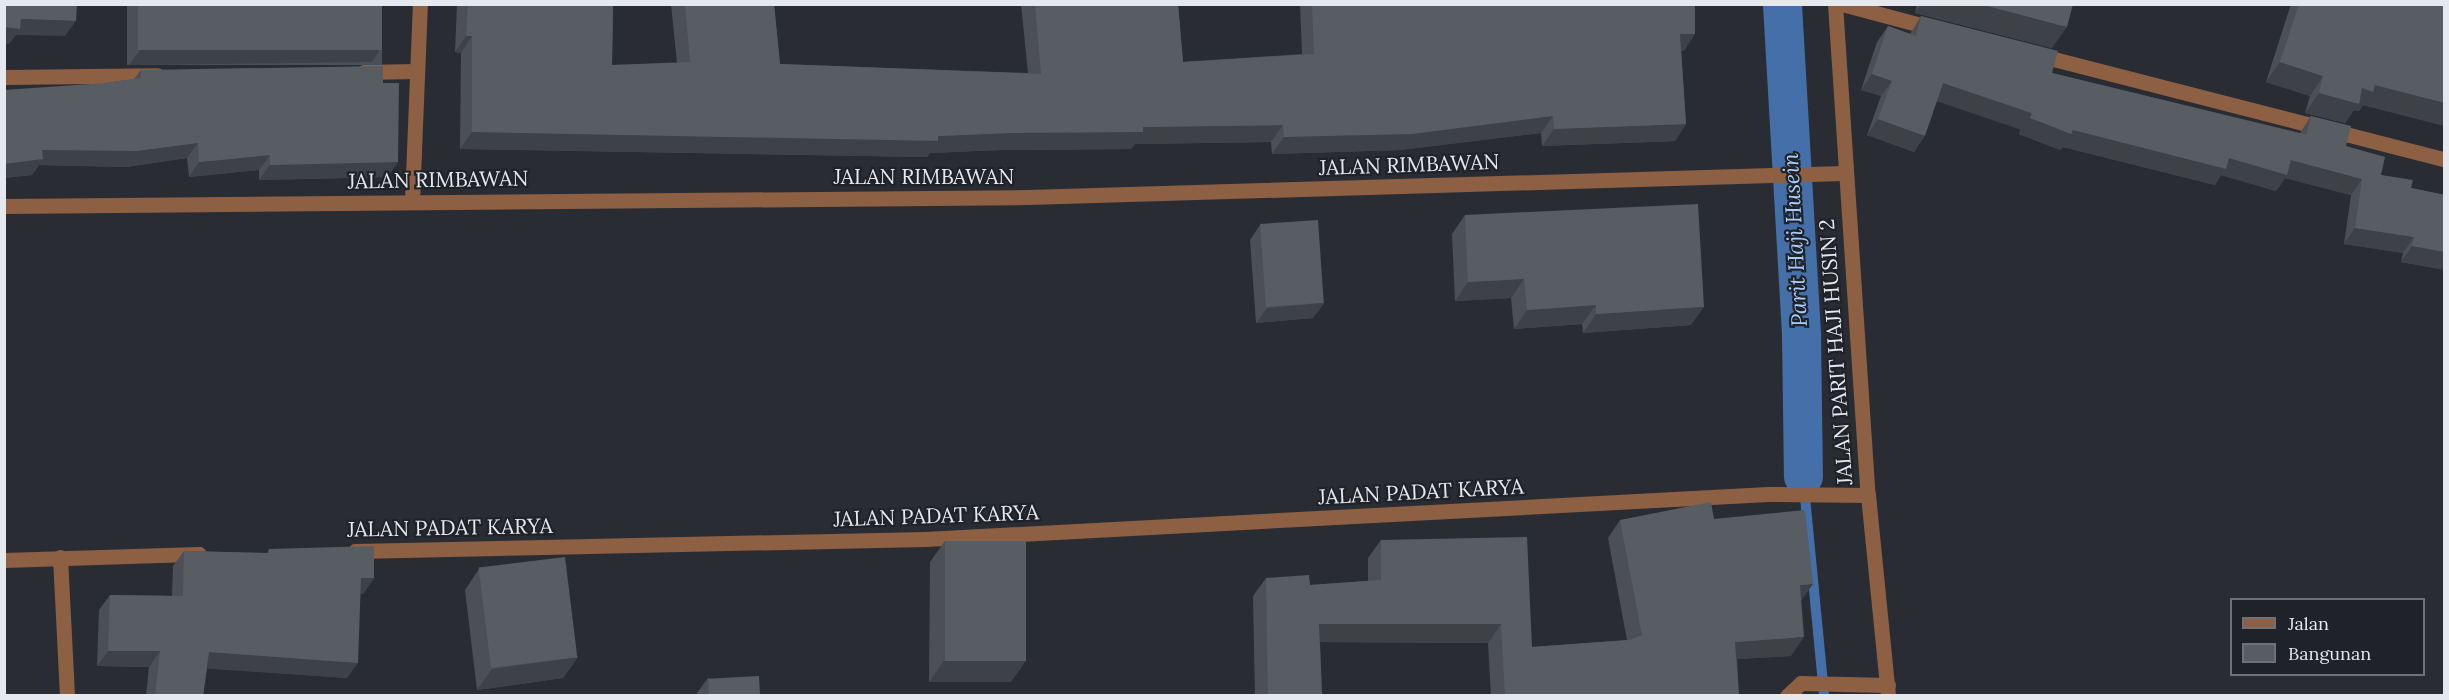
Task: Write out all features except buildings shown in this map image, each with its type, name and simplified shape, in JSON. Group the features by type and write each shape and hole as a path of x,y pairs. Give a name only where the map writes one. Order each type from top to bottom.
{"street":[{"path":"412,201 415,71 420,4"},
{"name":"JALAN PARIT HAJI HUSIN 2","path":"1834,4 1843,173 1868,495 1888,690"},
{"path":"1842,4 1958,34"},
{"path":"2016,49 2445,159"},
{"path":"345,72 415,71"},
{"path":"4,77 180,75"},
{"name":"JALAN RIMBAWAN","path":"4,206 1028,197 1843,173"},
{"name":"JALAN PADAT KARYA","path":"332,552 925,539 1768,495 1868,495"},
{"path":"4,560 214,554"},
{"path":"60,557 67,696"},
{"path":"1787,696 1801,683 1864,684 1888,690"}],"waterway":[{"name":"Parit Haji Husein","path":"1782,4 1801,336 1803,476"},
{"path":"1803,476 1824,696"}]}
